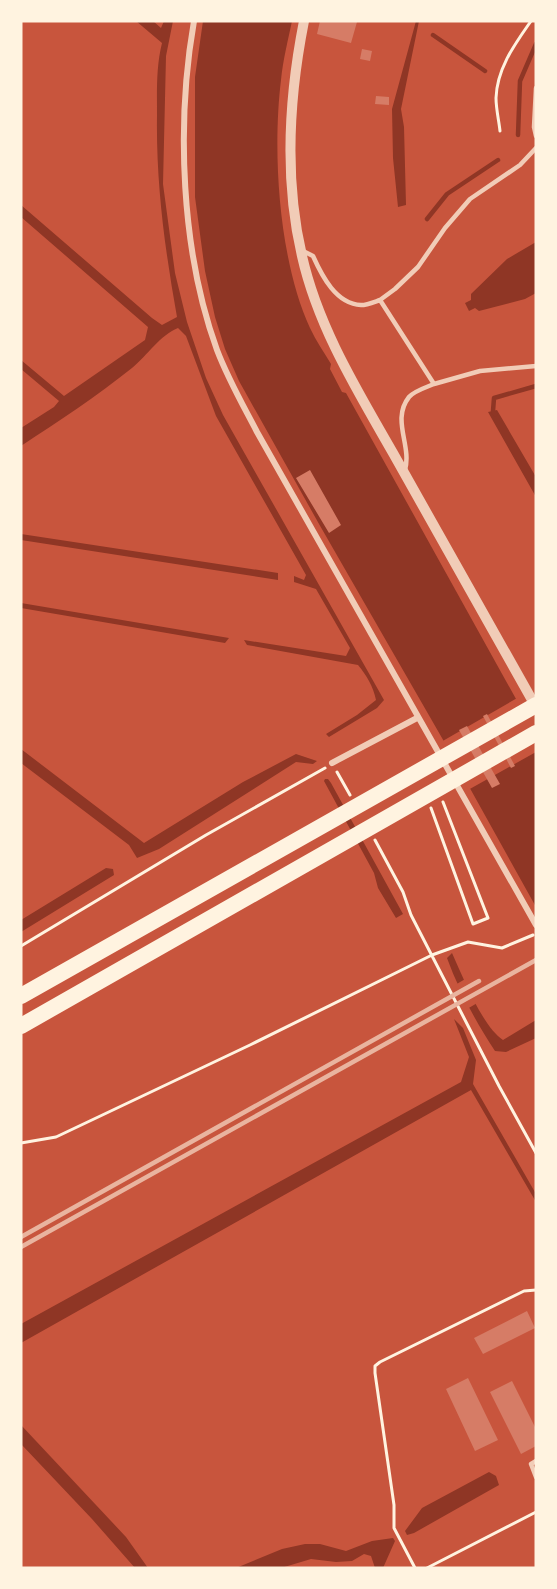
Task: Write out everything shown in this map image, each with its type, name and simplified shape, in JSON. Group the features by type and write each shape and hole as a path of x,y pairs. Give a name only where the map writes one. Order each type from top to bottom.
{"highway":[{"path":"21,996 536,706"},
{"path":"21,1026 536,733"}],"street":[{"path":"194,21 185,81 185,198 196,274 217,350 247,413 417,718 536,925"},
{"path":"304,21 294,80 291,145 294,200 301,250 314,298 327,331 404,474 536,706"},
{"path":"332,763 417,718"}],"lane":[{"path":"536,88 534,127 536,136"},
{"path":"301,250 313,256 323,276 344,301 362,305 380,300 418,267 445,228 470,199 520,165 536,148"},
{"path":"380,300 434,384"},
{"path":"404,474 408,458 400,416 410,396 434,384 480,371 536,366"},
{"path":"536,1461 531,1464 536,1477"}],"path":[{"path":"500,131 496,99 499,75 514,46 531,21"},
{"path":"21,946 332,763 354,803"},
{"path":"440,802 450,797"},
{"path":"431,808 473,924 488,918 449,816"},
{"path":"370,833 403,892 411,915 536,1153"},
{"path":"21,1143 56,1137 432,955 468,942 502,948 536,934"},
{"path":"415,1568 394,1528 394,1505 375,1366 525,1291 536,1290"},
{"path":"427,1568 536,1512"}],"shaded area":[{"path":"136,21 153,21 161,28 164,21 173,21 166,56 163,184 175,273 187,322 206,378 223,415 384,700 377,708 329,737 326,734 376,700 373,690 358,665 247,645 244,640 346,656 350,648 316,589 294,582 294,576 304,580 306,575 216,416 186,336 178,328 165,335 138,363 119,378 21,446 21,428 54,407 59,401 21,369 21,360 64,396 145,340 148,327 21,217 21,205 152,318 162,325 177,317 165,242 158,167 157,79 162,43"},
{"path":"203,21 292,21 282,73 277,140 285,239 299,301 317,342 331,364 330,369 342,392 346,393 536,735 536,907 239,381 225,349 205,271 195,197 195,77"},
{"path":"416,21 419,21 401,109 404,127 406,205 398,207 393,158 392,109"},
{"path":"536,242 536,293 525,299 479,311 475,308 469,311 465,303 471,300 471,294 507,259"},
{"path":"497,410 536,477 536,497 488,412"},
{"path":"21,534 278,573 278,580 21,540"},
{"path":"21,603 229,638 225,643 21,608"},
{"path":"21,749 144,843 243,782 296,754 317,761 313,764 296,762 159,849 137,858 129,845 21,763"},
{"path":"325,779 331,783 403,914 396,918 378,888 374,873 324,781"},
{"path":"106,868 113,869 114,875 21,932 21,920"},
{"path":"452,953 474,1000 495,1033 503,1040 536,1020 536,1038 506,1052 495,1051 457,982 447,958"},
{"path":"454,1019 463,1028 476,1060 473,1084 536,1194 536,1202 471,1090 21,1343 21,1324 461,1082 469,1057"},
{"path":"21,1425 126,1537 148,1568 135,1568 21,1444"},
{"path":"489,1472 496,1476 499,1485 407,1535 405,1531 422,1508"},
{"path":"393,1538 395,1541 383,1568 375,1568 371,1556 364,1554 352,1561 311,1559 281,1568 236,1568 282,1549 305,1544 320,1544 346,1551 372,1541"}],"pier":[{"path":"519,697 536,728 536,752 468,790 441,742"},
{"path":"467,978 479,1002 467,1009 455,985"}],"building":[{"path":"320,21 357,22 351,43 317,34"},
{"path":"362,49 372,51 370,61 360,59"},
{"path":"376,96 389,97 389,105 375,104"},
{"path":"310,470 341,525 329,533 296,478"},
{"path":"487,714 515,766 511,768 483,716"},
{"path":"467,726 500,784 492,788 459,730"},
{"path":"527,1311 535,1328 483,1354 474,1338"},
{"path":"468,1378 498,1440 475,1451 446,1389"},
{"path":"512,1381 536,1429 536,1446 521,1454 490,1392"}],"waterway":[{"path":"433,35 485,71"},
{"path":"518,135 520,81 536,44"},
{"path":"427,219 447,194 498,160"},
{"path":"495,414 493,411 494,398 536,386"}],"railway":[{"path":"21,1247 536,960"},
{"path":"21,1237 479,981"}]}
